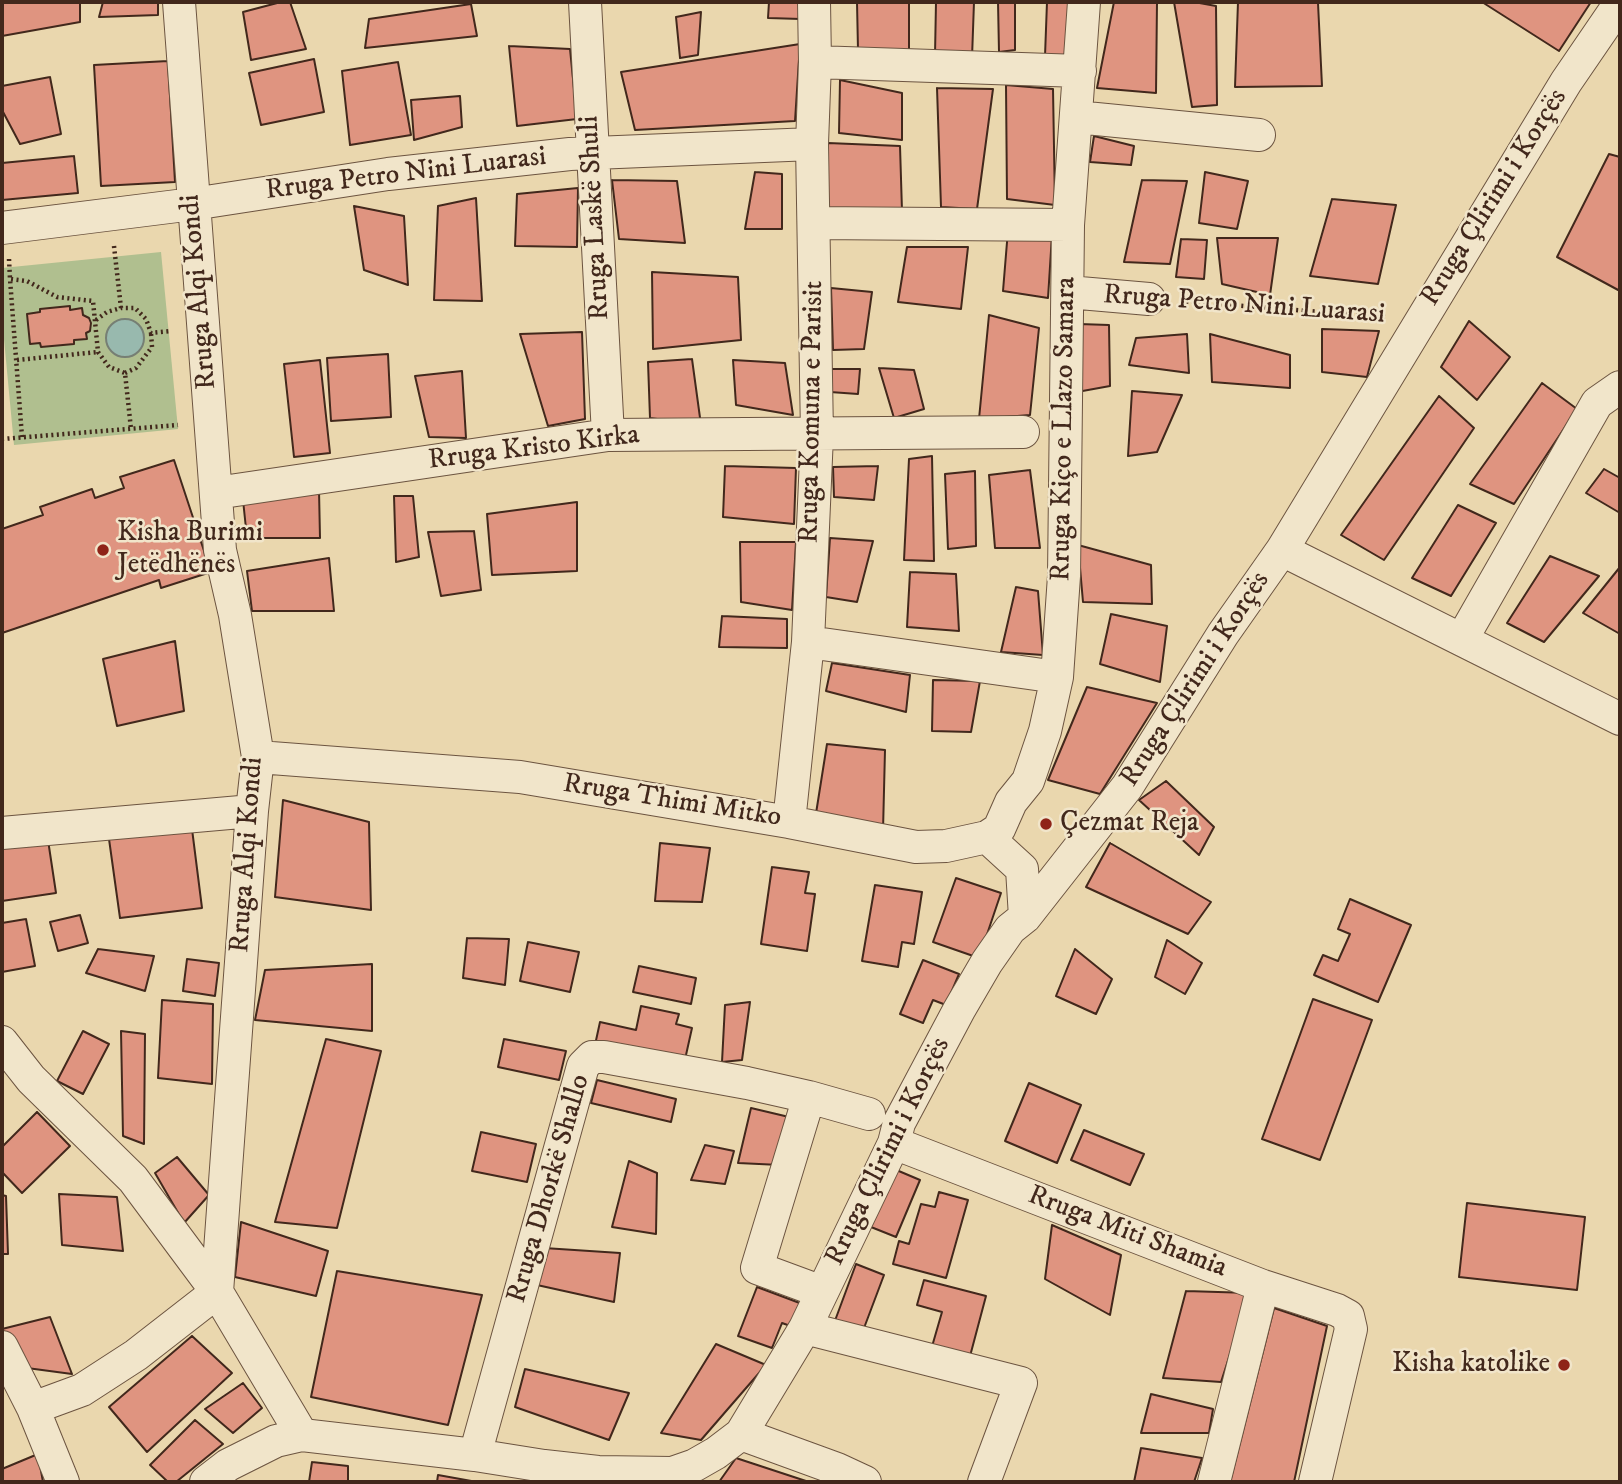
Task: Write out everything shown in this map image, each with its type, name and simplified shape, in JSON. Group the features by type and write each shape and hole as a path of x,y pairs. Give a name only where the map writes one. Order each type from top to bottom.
{"street":[{"name":"Rruga Alqi Kondi","path":"179,2 220,550 236,615 258,757 217,1292"},
{"name":"Rruga Laskë Shuli","path":"585,2 608,435"},
{"name":"Rruga Komuna e Parisit","path":"789,822 808,642 817,435 812,144 814,2"},
{"name":"Rruga Kiço e Llazo Samara","path":"987,838 999,829 1011,803 1028,781 1045,731 1057,677 1064,576 1068,225 1084,2"},
{"name":"Rruga Çlirimi i Korçës","path":"302,1436 475,1455 543,1474 672,1473 695,1465 741,1434 805,1328 894,1143 899,1123 959,1010 1010,929 1026,917 1127,787 1223,634 1282,550 1566,82 1620,3"},
{"path":"815,62 1080,71"},
{"path":"1076,117 1259,135"},
{"name":"Rruga Petro Nini Luarasi","path":"5,241 193,204 388,174 570,154 812,144"},
{"path":"814,223 1068,225"},
{"name":"Rruga Petro Nini Luarasi","path":"1068,292 1149,299"},
{"path":"1462,639 1597,403 1620,387"},
{"name":"Rruga Kristo Kirka","path":"216,493 608,435 1023,432"},
{"path":"1282,550 1620,719"},
{"path":"808,642 1057,677"},
{"name":"Rruga Thimi Mitko","path":"258,757 520,777 789,822 916,847 946,846 987,838"},
{"path":"2,833 252,811"},
{"path":"987,838 1022,869 1026,917"},
{"path":"2,1044 31,1079 133,1179 217,1292 302,1436 276,1441 229,1465 206,1482"},
{"name":"Rruga Dhorkë Shallo","path":"475,1455 583,1066 592,1058 604,1057 809,1097 869,1114"},
{"path":"809,1097 757,1268 822,1292"},
{"name":"Rruga Miti Shamia","path":"894,1143 1348,1316 1351,1329 1315,1482"},
{"path":"1214,1482 1264,1286"},
{"path":"33,1408 82,1390 136,1355 217,1292"},
{"path":"805,1328 1021,1383 984,1482"},
{"path":"2,1347 33,1408 63,1482"},
{"path":"741,1434 836,1476 865,1482"}],"path":[{"path":"5,241 22,437"},
{"path":"114,243 121,308"},
{"path":"10,279 27,281 57,297 93,301 98,352 109,367 124,373 136,368 152,347 152,333 146,319 135,309 121,308 107,312 95,320"},
{"name":"Rruga Petro Nini Luarasi","path":"1149,299 1420,320"},
{"path":"152,333 204,327"},
{"path":"17,360 98,352"},
{"path":"124,373 131,429"},
{"path":"2,439 211,423"}],"green space":[{"path":"161,252 178,429 14,445 2,318 2,268"}],"water":[{"path":"125,319 139,324 144,338 139,352 125,357 111,352 106,338 111,324"}],"building":[{"path":"2,2 80,2 80,22 2,36"},
{"path":"103,2 158,2 158,15 99,17"},
{"path":"290,2 306,49 251,60 243,12"},
{"path":"769,2 802,2 801,19 768,18"},
{"path":"857,2 909,2 909,50 858,50"},
{"path":"936,2 974,2 972,58 935,55"},
{"path":"998,2 1015,2 1015,50 999,52"},
{"path":"1047,2 1070,2 1068,56 1045,56"},
{"path":"1114,2 1157,2 1156,93 1097,88"},
{"path":"1174,2 1216,6 1217,105 1192,107"},
{"path":"1238,2 1318,3 1322,86 1235,87"},
{"path":"1482,2 1591,2 1559,51"},
{"path":"471,4 477,36 365,48 369,19"},
{"path":"701,12 698,55 680,58 676,17"},
{"path":"800,44 795,121 635,130 621,72"},
{"path":"509,46 570,49 577,119 517,126"},
{"path":"314,59 324,112 261,125 249,73"},
{"path":"168,61 175,182 101,186 94,65"},
{"path":"398,62 411,135 350,145 342,71"},
{"path":"50,77 61,134 20,144 2,110 2,86"},
{"path":"840,80 902,93 902,140 839,133"},
{"path":"1006,85 1053,89 1055,205 1007,199"},
{"path":"937,88 993,89 977,209 941,207"},
{"path":"460,96 462,127 414,140 411,100"},
{"path":"1094,136 1134,146 1131,165 1090,162"},
{"path":"828,143 900,146 902,211 827,209"},
{"path":"1609,154 1620,157 1620,291 1557,257"},
{"path":"74,156 78,193 2,200 2,163"},
{"path":"755,172 782,174 782,229 745,229"},
{"path":"1205,172 1248,181 1237,229 1199,223"},
{"path":"612,180 677,181 685,243 619,239"},
{"path":"1142,180 1187,181 1170,264 1124,262"},
{"path":"578,188 577,247 515,246 517,194"},
{"path":"476,198 482,301 434,300 438,206"},
{"path":"1332,199 1396,205 1378,284 1310,276"},
{"path":"354,206 404,216 408,285 364,270"},
{"path":"1008,230 1052,235 1048,298 1003,291"},
{"path":"1217,238 1278,238 1270,295 1222,284"},
{"path":"1181,239 1207,240 1204,279 1176,277"},
{"path":"907,247 968,247 961,309 898,302"},
{"path":"652,272 738,277 741,340 653,349"},
{"path":"831,288 872,292 864,349 833,350"},
{"path":"70,306 70,310 82,308 83,315 89,318 91,323 90,331 86,333 87,339 74,340 74,344 41,347 40,343 30,344 27,314 40,312 40,309"},
{"path":"989,315 1039,328 1030,415 979,419"},
{"path":"1469,321 1510,357 1477,400 1441,367"},
{"path":"1079,324 1109,325 1110,386 1077,392"},
{"path":"1322,329 1379,331 1367,377 1322,372"},
{"path":"582,332 585,419 548,426 520,334"},
{"path":"1187,334 1189,373 1129,365 1136,338"},
{"path":"1210,334 1290,355 1290,388 1212,382"},
{"path":"388,354 391,417 331,421 327,358"},
{"path":"692,359 701,425 650,418 648,362"},
{"path":"320,360 330,453 294,457 284,364"},
{"path":"733,360 785,363 793,415 736,405"},
{"path":"879,368 914,370 924,409 894,418"},
{"path":"831,369 860,369 858,394 830,392"},
{"path":"462,371 466,438 429,437 415,376"},
{"path":"1542,383 1577,409 1514,504 1470,484"},
{"path":"1132,391 1182,395 1157,452 1128,456"},
{"path":"1439,396 1474,428 1384,560 1341,535"},
{"path":"932,456 934,561 904,560 909,459"},
{"name":"Kisha Burimi Jetëdhënës","path":"174,460 211,572 161,588 159,580 2,633 2,529 43,515 40,507 92,489 95,498 124,488 120,477"},
{"path":"725,466 796,468 794,524 723,517"},
{"path":"878,466 874,500 834,497 833,467"},
{"path":"1604,469 1620,478 1620,513 1586,493"},
{"path":"1030,470 1040,548 995,548 989,475"},
{"path":"975,471 976,546 948,549 945,474"},
{"path":"319,490 320,538 247,538 243,500"},
{"path":"394,496 413,496 419,557 396,562"},
{"path":"577,502 577,571 492,575 487,514"},
{"path":"1458,505 1496,523 1451,596 1412,578"},
{"path":"474,531 481,590 441,596 428,532"},
{"path":"830,538 873,541 857,602 826,597"},
{"path":"740,542 796,542 792,610 741,602"},
{"path":"1078,545 1151,565 1152,604 1083,602"},
{"path":"1550,556 1599,576 1544,642 1507,623"},
{"path":"329,558 334,611 252,611 247,571"},
{"path":"1620,567 1620,634 1583,613"},
{"path":"910,572 956,574 959,631 907,627"},
{"path":"1016,587 1038,591 1043,655 1001,652"},
{"path":"1111,614 1167,626 1160,682 1100,664"},
{"path":"722,616 787,619 787,648 719,647"},
{"path":"175,641 184,711 117,726 103,659"},
{"path":"832,663 910,675 906,712 826,691"},
{"path":"933,680 980,681 971,732 932,731"},
{"path":"1087,687 1157,703 1100,794 1048,780"},
{"path":"827,744 885,750 883,831 814,826"},
{"path":"1166,781 1214,827 1199,855 1139,800"},
{"path":"283,800 369,822 371,910 275,897"},
{"path":"192,829 202,908 120,918 109,839"},
{"path":"48,840 56,893 2,901 2,848"},
{"path":"660,843 710,848 702,902 655,901"},
{"path":"1110,843 1211,902 1188,934 1086,887"},
{"path":"772,867 809,872 805,893 815,894 807,951 761,944"},
{"path":"956,878 1001,893 979,958 933,942"},
{"path":"875,885 922,892 914,944 902,942 898,967 862,961"},
{"path":"1350,899 1411,925 1378,1002 1314,975 1323,955 1338,961 1350,934 1338,929"},
{"path":"80,915 88,943 58,951 50,922"},
{"path":"26,919 35,966 2,972 2,923"},
{"path":"467,938 509,939 505,985 463,978"},
{"path":"1167,940 1202,963 1185,994 1155,977"},
{"path":"528,942 579,952 570,992 520,981"},
{"path":"98,949 154,956 145,991 86,973"},
{"path":"1075,949 1112,979 1096,1014 1056,996"},
{"path":"187,959 219,963 215,996 183,991"},
{"path":"923,960 959,974 946,1005 933,1000 923,1023 900,1014"},
{"path":"372,964 372,1031 255,1020 265,970"},
{"path":"639,966 696,978 691,1004 633,992"},
{"path":"1313,999 1372,1020 1320,1160 1262,1139"},
{"path":"162,1000 213,1004 212,1084 158,1078"},
{"path":"750,1002 742,1060 722,1062 725,1005"},
{"path":"641,1006 679,1014 676,1024 692,1028 684,1064 595,1045 600,1022 636,1030"},
{"path":"83,1031 109,1044 83,1094 57,1081"},
{"path":"121,1031 145,1034 144,1144 123,1136"},
{"path":"326,1039 381,1051 337,1228 275,1222"},
{"path":"504,1039 566,1051 559,1080 498,1067"},
{"path":"597,1080 676,1099 671,1122 591,1103"},
{"path":"1029,1083 1081,1105 1057,1163 1005,1141"},
{"path":"751,1108 789,1117 780,1165 738,1163"},
{"path":"37,1112 70,1146 22,1193 2,1172 2,1147"},
{"path":"1084,1130 1144,1154 1130,1185 1071,1160"},
{"path":"481,1132 536,1144 527,1182 472,1171"},
{"path":"705,1145 734,1151 725,1184 691,1180"},
{"path":"177,1157 209,1195 184,1223 155,1173"},
{"path":"629,1161 657,1173 656,1234 612,1227"},
{"path":"894,1169 920,1180 896,1237 871,1227"},
{"path":"939,1192 968,1200 946,1278 893,1264 899,1241 909,1244 921,1204 935,1207"},
{"path":"59,1194 117,1197 123,1251 62,1245"},
{"path":"2,1195 6,1196 8,1254 2,1254"},
{"path":"1467,1203 1585,1217 1577,1290 1459,1277"},
{"path":"241,1222 328,1251 316,1296 235,1277"},
{"path":"1052,1225 1121,1255 1110,1315 1045,1279"},
{"path":"544,1248 620,1253 614,1302 537,1285"},
{"path":"856,1264 884,1275 861,1336 833,1326"},
{"path":"337,1271 482,1295 448,1425 311,1397"},
{"path":"924,1280 986,1296 969,1360 931,1350 942,1312 917,1305"},
{"path":"757,1287 805,1305 796,1328 782,1323 772,1348 738,1336"},
{"path":"1186,1291 1250,1293 1221,1382 1163,1378"},
{"path":"1274,1308 1327,1326 1294,1482 1230,1482"},
{"path":"50,1317 72,1374 27,1368 2,1329"},
{"path":"192,1336 232,1373 147,1452 109,1407"},
{"path":"716,1344 766,1365 701,1440 661,1433"},
{"path":"525,1369 629,1393 609,1440 515,1407"},
{"path":"243,1383 262,1408 233,1433 205,1409"},
{"path":"1151,1394 1213,1409 1209,1433 1141,1433"},
{"path":"195,1420 223,1444 176,1482 168,1482 150,1465"},
{"path":"1141,1448 1202,1458 1194,1482 1134,1482"},
{"path":"38,1454 43,1482 2,1482 2,1469"},
{"path":"736,1458 809,1482 719,1482"},
{"path":"312,1462 348,1466 348,1482 309,1482"},
{"path":"438,1475 477,1482 437,1482"}],"place":[{"name":"Kisha Burimi Jetëdhënës","path":"103,550"},
{"name":"Çezmat Reja","path":"1046,824"},
{"name":"Kisha katolike","path":"1564,1365"}]}
